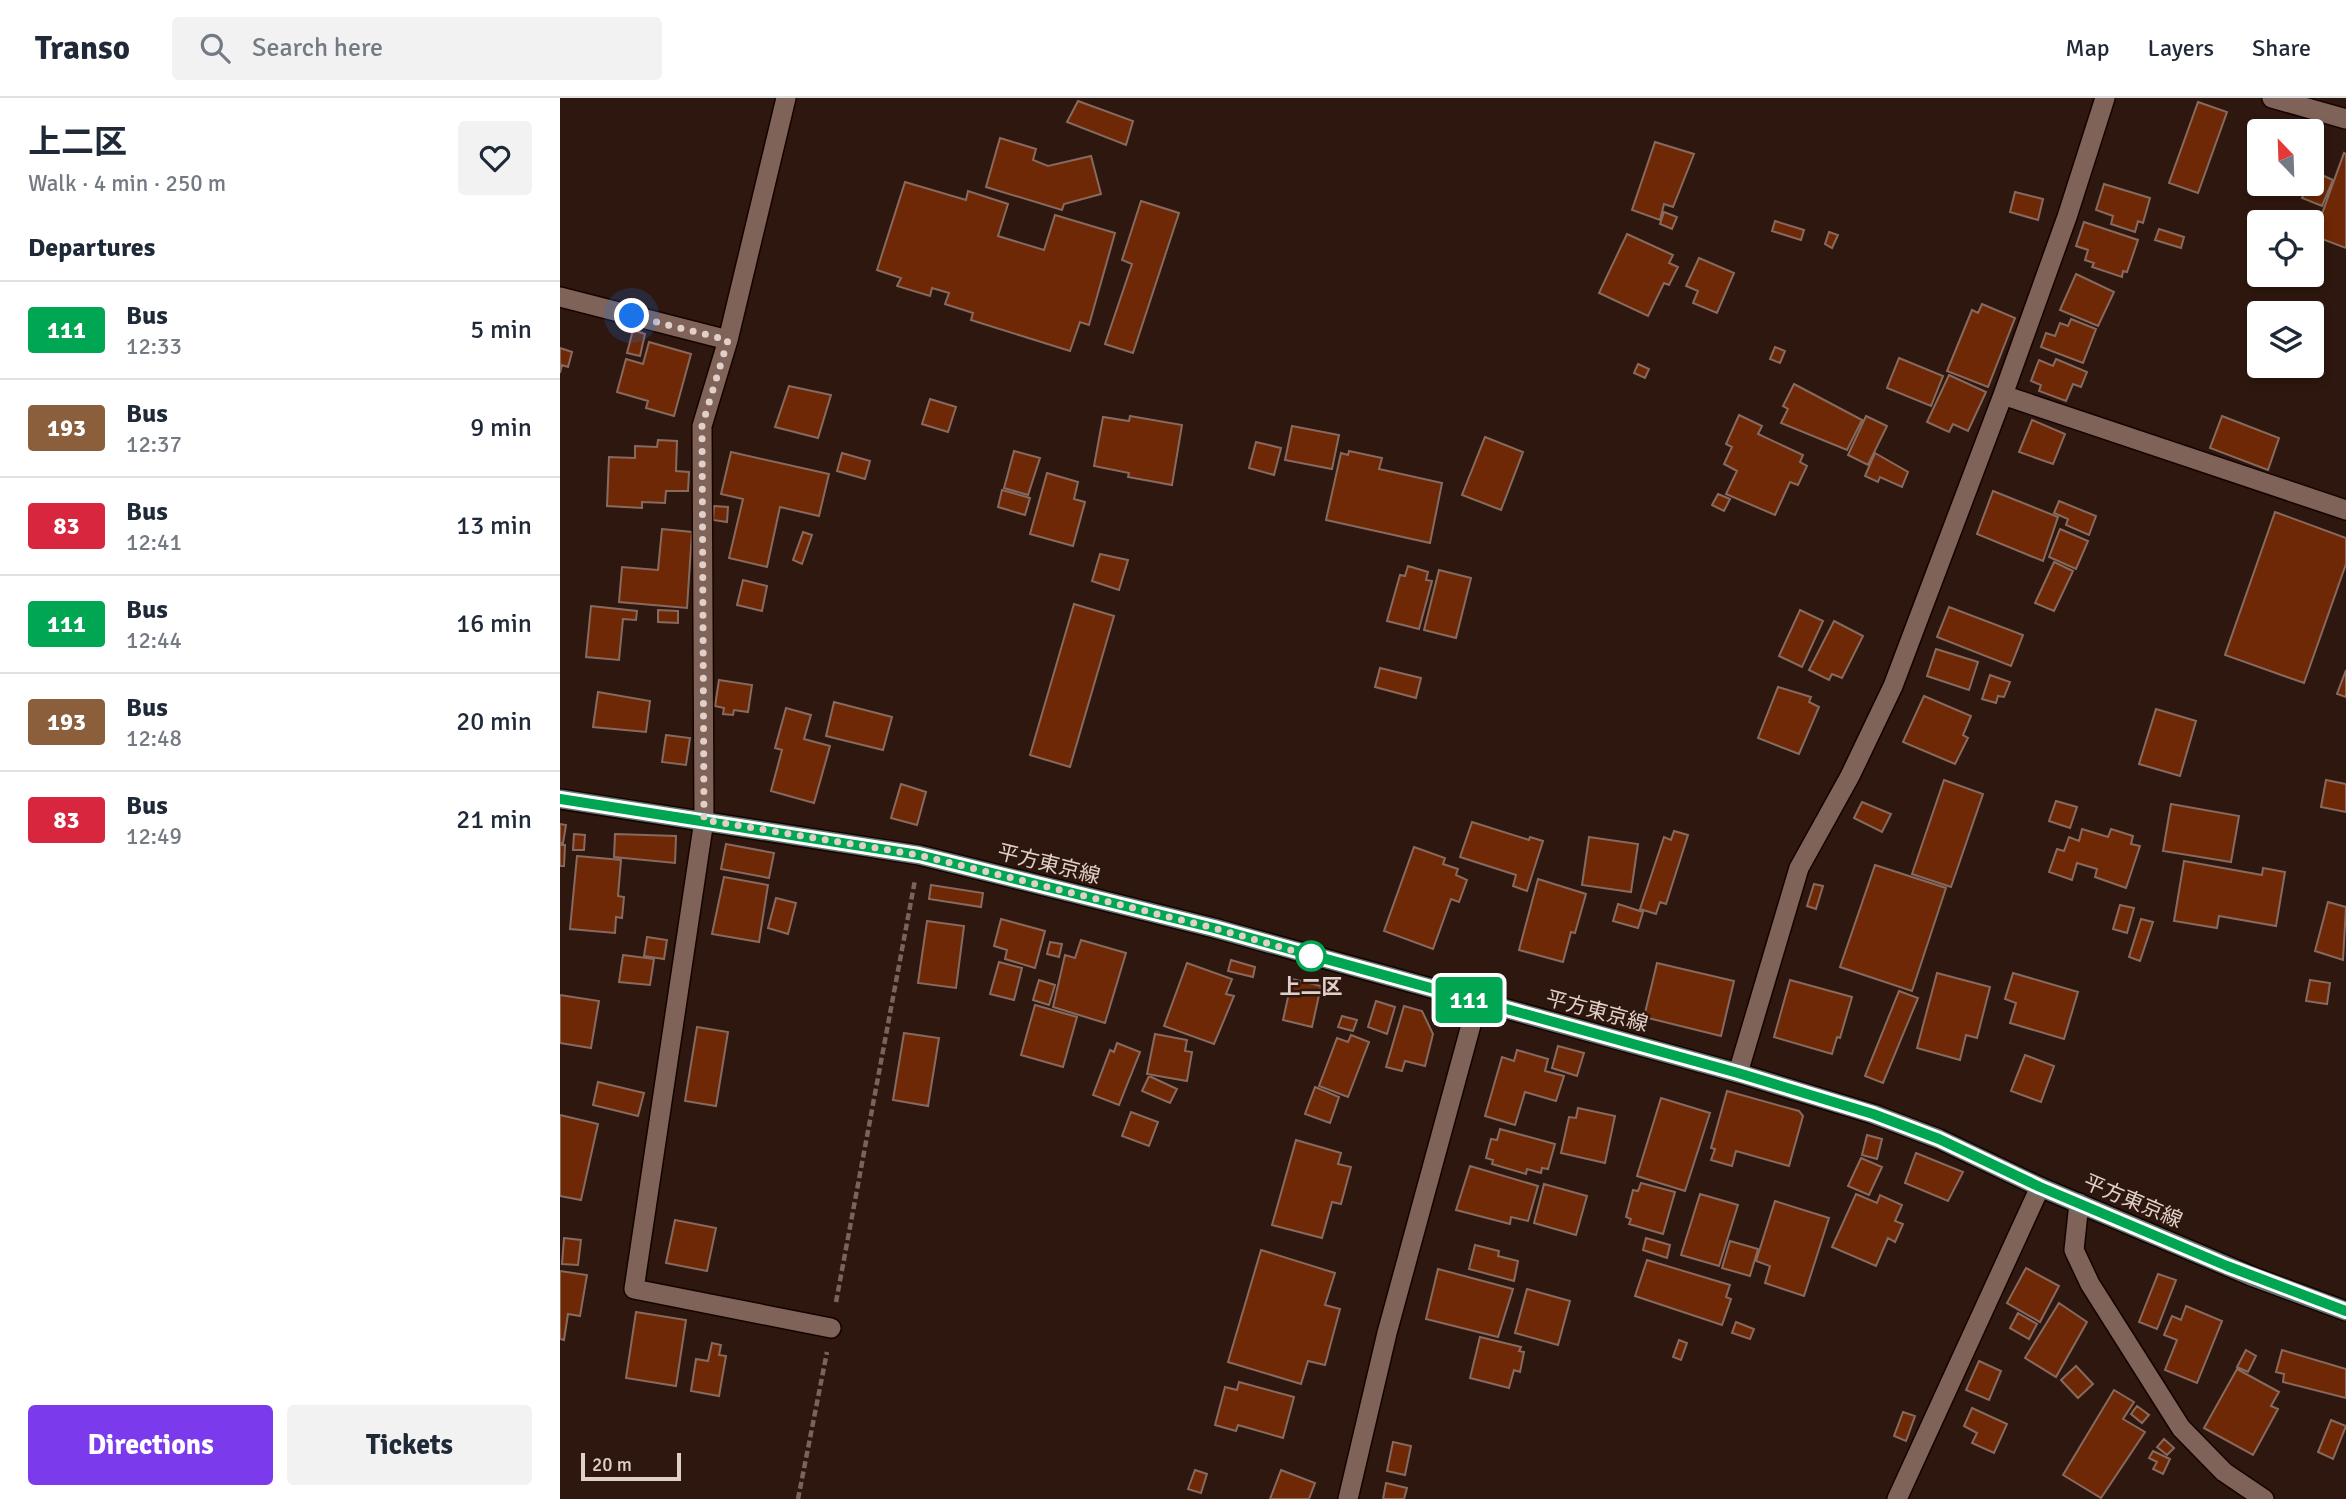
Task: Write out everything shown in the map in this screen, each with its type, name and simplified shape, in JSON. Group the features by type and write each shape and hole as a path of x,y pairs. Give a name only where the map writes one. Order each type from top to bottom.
{"main road":[{"name":"平方東京線","path":"560,799 919,855 1214,928 1477,1003 1738,1073 1873,1114 1939,1139 2040,1187 2251,1276 2346,1311"}],"street":[{"path":"786,98 728,340 702,426 704,820 634,1289 831,1328"},
{"path":"1738,1073 1799,868 1850,776 1893,686 2003,395 2067,217 2105,98"},
{"path":"2272,98 2346,119"},
{"path":"560,298 728,340"},
{"path":"2003,395 2346,510"},
{"path":"1349,1499 1387,1333 1477,1003"},
{"path":"1897,1499 2040,1187"},
{"path":"2080,1203 2074,1250 2090,1284 2181,1428 2224,1472 2264,1499"}],"path":[{"path":"798,1499 919,855"}],"building":[{"path":"1078,101 1133,121 1126,145 1067,122"},
{"path":"2198,102 2227,112 2198,193 2169,183"},
{"path":"1000,138 1036,149 1033,160 1048,166 1091,156 1101,194 1064,204 1062,210 986,187"},
{"path":"1655,142 1694,154 1673,207 1664,204 1660,220 1632,210"},
{"path":"2344,153 2346,248 2324,240 2323,210"},
{"path":"2324,176 2333,180 2322,206 2302,198 2324,196"},
{"path":"905,182 966,200 968,191 1008,204 998,236 1044,250 1055,215 1115,233 1089,325 1080,322 1070,351 971,320 973,313 945,304 949,293 932,288 930,296 897,286 901,278 877,270"},
{"path":"2104,184 2150,198 2143,223 2138,221 2135,232 2111,224 2113,216 2096,210"},
{"path":"2015,192 2043,199 2038,220 2010,212"},
{"path":"1141,201 1179,213 1133,353 1105,344 1132,264 1122,260"},
{"path":"1664,212 1677,217 1672,229 1660,224"},
{"path":"1775,221 1804,230 1801,240 1772,231"},
{"path":"2084,222 2138,240 2127,272 2123,271 2122,277 2092,267 2094,263 2085,260 2088,250 2076,246"},
{"path":"2159,229 2184,237 2181,248 2155,240"},
{"path":"1829,232 1838,235 1832,248 1825,244"},
{"path":"1627,234 1673,255 1669,263 1678,267 1669,285 1664,283 1648,316 1599,293"},
{"path":"1699,258 1734,273 1717,313 1693,303 1698,291 1686,286"},
{"path":"2076,274 2114,292 2098,326 2060,310"},
{"path":"1982,304 2015,318 1988,387 1947,371 1972,310 1978,313"},
{"path":"2071,319 2096,329 2083,363 2041,347 2046,333 2055,336 2060,323 2068,326"},
{"path":"633,330 645,334 640,356 627,353"},
{"path":"649,342 691,354 674,416 646,408 648,401 617,392 626,359 643,364"},
{"path":"1775,347 1785,351 1780,363 1770,359"},
{"path":"560,348 572,352 568,367 562,365 560,373"},
{"path":"1899,358 1943,376 1931,406 1887,388"},
{"path":"2056,359 2087,372 2081,387 2073,384 2066,401 2039,391 2041,385 2031,381 2039,360 2053,366"},
{"path":"1638,364 1649,369 1645,378 1634,373"},
{"path":"1949,375 1986,392 1968,431 1953,424 1949,432 1927,422"},
{"path":"1794,384 1862,420 1847,450 1781,423 1788,409 1783,406"},
{"path":"789,386 831,395 818,438 775,427"},
{"path":"930,399 956,407 948,432 922,424"},
{"path":"1739,415 1762,426 1758,434 1803,455 1800,462 1807,466 1798,485 1790,482 1775,515 1726,494 1737,471 1724,464 1732,447 1726,444"},
{"path":"1130,416 1182,425 1172,485 1128,477 1129,473 1094,466 1103,417 1129,421"},
{"path":"1866,416 1887,426 1868,465 1848,455"},
{"path":"2222,416 2279,438 2268,470 2210,448"},
{"path":"2032,420 2065,434 2053,464 2019,452"},
{"path":"1292,426 1339,435 1332,469 1285,460"},
{"path":"1485,437 1523,452 1501,510 1462,495"},
{"path":"658,440 677,441 676,471 689,472 688,491 666,491 665,503 642,502 642,508 607,506 609,457 635,458 635,446 657,447"},
{"path":"1256,442 1281,448 1274,475 1249,468"},
{"path":"1014,451 1040,458 1028,495 1004,488"},
{"path":"1349,451 1382,458 1379,469 1442,483 1430,543 1326,520 1341,453 1348,455"},
{"path":"731,452 829,474 819,516 780,507 767,567 729,558 743,499 721,494"},
{"path":"842,453 870,461 865,479 837,471"},
{"path":"1875,453 1908,472 1902,487 1880,477 1878,482 1865,476"},
{"path":"1047,473 1078,482 1074,499 1085,502 1073,546 1030,534"},
{"path":"1002,490 1030,498 1025,515 998,507"},
{"path":"1993,491 2058,517 2043,561 1977,534"},
{"path":"1718,494 1730,499 1724,511 1712,505"},
{"path":"2059,501 2096,516 2089,535 2066,525 2068,519 2054,513"},
{"path":"714,506 728,507 727,522 713,520"},
{"path":"2275,512 2346,538 2346,564 2304,683 2225,655"},
{"path":"662,529 692,532 687,608 619,602 622,567 658,570"},
{"path":"2060,529 2088,541 2076,569 2049,557"},
{"path":"803,532 812,535 802,564 793,560"},
{"path":"1100,554 1128,560 1119,590 1092,581"},
{"path":"2054,562 2073,571 2054,611 2035,603"},
{"path":"1408,566 1428,572 1426,580 1432,581 1419,629 1387,621 1400,575 1405,576"},
{"path":"1439,570 1471,578 1456,638 1424,630"},
{"path":"743,580 767,586 762,611 737,605"},
{"path":"1074,604 1114,616 1070,767 1030,755"},
{"path":"591,606 637,611 636,620 623,619 619,660 586,657"},
{"path":"1949,607 2023,635 2011,666 1937,637"},
{"path":"658,610 678,611 678,623 658,622"},
{"path":"1800,610 1823,621 1802,667 1779,656"},
{"path":"1834,621 1863,636 1842,678 1832,674 1829,680 1809,670"},
{"path":"1936,649 1978,662 1969,690 1927,676"},
{"path":"1380,668 1421,678 1416,698 1375,687"},
{"path":"2346,670 2346,697 2337,694"},
{"path":"1990,675 2010,682 2004,697 1998,696 1996,703 1982,699"},
{"path":"719,680 752,685 748,712 734,710 733,715 723,714 724,708 715,706"},
{"path":"1778,687 1811,697 1809,702 1819,707 1799,754 1758,738"},
{"path":"598,692 650,701 646,732 593,727"},
{"path":"1924,696 1971,716 1963,735 1968,738 1955,764 1903,742"},
{"path":"834,702 892,717 883,750 826,736"},
{"path":"786,708 811,715 804,739 830,746 814,803 771,791 782,750 775,748"},
{"path":"2156,709 2196,721 2180,776 2139,764"},
{"path":"666,735 690,738 686,765 662,762"},
{"path":"1944,780 1983,794 1951,887 1912,874"},
{"path":"2326,780 2346,784 2346,812 2321,807"},
{"path":"901,784 926,792 917,825 891,818"},
{"path":"2056,801 2077,807 2070,828 2049,821"},
{"path":"1862,802 1891,814 1882,832 1854,818"},
{"path":"2171,804 2239,816 2231,862 2163,851"},
{"path":"1472,822 1529,840 1530,837 1543,841 1527,891 1513,886 1516,875 1460,857"},
{"path":"560,824 566,825 563,843 560,843"},
{"path":"2082,829 2108,837 2111,829 2133,836 2131,844 2140,846 2126,888 2095,877 2097,869 2077,863 2072,880 2049,872 2057,849 2064,851 2069,837 2079,841"},
{"path":"1674,831 1688,835 1666,904 1660,902 1656,914 1640,909 1664,837 1671,840"},
{"path":"574,834 585,835 584,850 573,850"},
{"path":"615,834 676,836 675,863 614,857"},
{"path":"1589,837 1638,844 1631,892 1582,885"},
{"path":"726,844 774,853 769,878 721,869"},
{"path":"560,845 565,845 564,866 560,866"},
{"path":"1414,847 1445,858 1443,864 1458,869 1456,875 1467,880 1459,902 1451,899 1433,949 1384,931"},
{"path":"577,856 621,860 618,896 624,897 622,918 616,917 615,933 570,929"},
{"path":"2184,861 2262,875 2263,868 2285,872 2276,926 2219,916 2217,928 2174,921"},
{"path":"1875,865 1946,888 1912,991 1840,967"},
{"path":"724,877 768,885 759,942 712,934"},
{"path":"1538,879 1586,894 1563,962 1519,950"},
{"path":"1814,884 1823,886 1816,909 1807,906"},
{"path":"931,885 983,893 981,907 929,899"},
{"path":"776,898 796,903 788,934 768,928"},
{"path":"2328,902 2346,907 2343,960 2315,951"},
{"path":"1618,904 1643,912 1638,928 1613,921"},
{"path":"2120,905 2134,908 2127,933 2113,929"},
{"path":"1001,919 1045,931 1035,968 1005,959 1007,950 994,946"},
{"path":"2141,919 2153,922 2140,961 2129,957"},
{"path":"927,921 964,926 956,988 918,983"},
{"path":"647,937 667,940 664,959 644,956"},
{"path":"1081,940 1126,953 1105,1023 1053,1007 1065,955 1075,958"},
{"path":"1050,942 1062,944 1059,957 1047,954"},
{"path":"623,955 654,959 650,985 619,982"},
{"path":"1231,960 1255,967 1253,977 1228,971"},
{"path":"999,962 1022,968 1014,1000 990,994"},
{"path":"1187,963 1232,979 1226,994 1234,996 1214,1044 1164,1026"},
{"path":"1657,963 1734,981 1721,1036 1644,1017"},
{"path":"1937,973 1990,987 1977,1038 1966,1035 1960,1060 1917,1048"},
{"path":"2013,973 2078,992 2064,1039 2010,1023 2016,1003 2005,999"},
{"path":"1292,979 1321,986 1312,1027 1283,1020"},
{"path":"1039,980 1055,985 1049,1005 1033,1000"},
{"path":"1790,980 1852,997 1840,1038 1837,1037 1832,1054 1774,1037"},
{"path":"2310,980 2330,983 2327,1004 2306,1001"},
{"path":"1899,991 1918,998 1883,1083 1865,1076"},
{"path":"560,995 599,1001 591,1048 560,1043"},
{"path":"1376,1001 1395,1007 1387,1034 1368,1027"},
{"path":"1035,1005 1077,1017 1063,1067 1021,1055"},
{"path":"1404,1006 1422,1011 1433,1034 1425,1066 1405,1061 1402,1071 1386,1067"},
{"path":"1342,1016 1357,1020 1353,1031 1338,1027"},
{"path":"697,1027 728,1032 716,1106 685,1101"},
{"path":"904,1033 939,1038 928,1106 893,1100"},
{"path":"1155,1034 1187,1040 1185,1051 1192,1052 1187,1081 1147,1074"},
{"path":"1351,1035 1369,1042 1348,1097 1319,1086 1337,1038 1348,1042"},
{"path":"1117,1043 1140,1052 1119,1105 1093,1095 1110,1050 1114,1052"},
{"path":"1558,1046 1584,1053 1577,1076 1552,1068"},
{"path":"1517,1050 1548,1059 1545,1071 1564,1076 1556,1101 1525,1092 1515,1125 1485,1116 1502,1057 1514,1061"},
{"path":"2025,1055 2054,1066 2041,1102 2011,1091"},
{"path":"1149,1076 1177,1089 1170,1103 1142,1091"},
{"path":"598,1082 644,1093 638,1116 593,1105"},
{"path":"1315,1087 1339,1097 1330,1123 1305,1114"},
{"path":"1727,1091 1799,1111 1803,1116 1789,1166 1736,1151 1732,1166 1711,1160 1715,1149 1711,1148"},
{"path":"1661,1098 1710,1113 1685,1191 1637,1176"},
{"path":"1578,1108 1615,1116 1605,1163 1561,1153 1569,1117 1576,1118"},
{"path":"1131,1112 1158,1122 1149,1146 1122,1136"},
{"path":"560,1115 598,1124 581,1200 560,1196"},
{"path":"1500,1129 1555,1144 1548,1169 1542,1168 1541,1173 1527,1169 1526,1174 1492,1164 1493,1160 1486,1158 1491,1139 1497,1140"},
{"path":"1867,1135 1882,1139 1877,1159 1862,1155"},
{"path":"1296,1140 1341,1153 1338,1164 1351,1167 1341,1204 1332,1202 1322,1238 1272,1225"},
{"path":"1916,1153 1963,1172 1948,1201 1905,1183"},
{"path":"1861,1158 1882,1167 1869,1195 1848,1186"},
{"path":"1470,1166 1538,1186 1528,1221 1511,1217 1510,1224 1456,1210"},
{"path":"1641,1183 1675,1192 1663,1234 1629,1224 1631,1219 1626,1217 1633,1190 1638,1191"},
{"path":"1544,1184 1587,1196 1576,1235 1534,1223"},
{"path":"1700,1194 1738,1205 1719,1266 1681,1255"},
{"path":"1856,1194 1877,1203 1880,1195 1902,1205 1895,1221 1903,1224 1895,1242 1888,1238 1876,1266 1832,1247"},
{"path":"1775,1201 1829,1218 1804,1296 1765,1283 1770,1266 1756,1261"},
{"path":"675,1220 716,1228 707,1271 666,1263"},
{"path":"564,1238 581,1240 578,1265 562,1264"},
{"path":"1646,1238 1670,1245 1667,1258 1643,1250"},
{"path":"1730,1241 1758,1249 1750,1276 1722,1268"},
{"path":"1475,1245 1499,1251 1498,1256 1518,1261 1514,1281 1469,1269"},
{"path":"1261,1250 1335,1273 1325,1305 1340,1309 1325,1365 1308,1361 1301,1384 1228,1362"},
{"path":"1647,1260 1730,1285 1726,1297 1731,1299 1722,1325 1635,1296"},
{"path":"2026,1268 2059,1286 2040,1322 2007,1303"},
{"path":"1438,1269 1513,1289 1498,1337 1426,1319"},
{"path":"560,1271 587,1275 580,1316 568,1314 564,1340 560,1339"},
{"path":"2158,1274 2176,1280 2157,1329 2139,1322"},
{"path":"1527,1289 1570,1301 1558,1345 1515,1333"},
{"path":"2059,1303 2087,1322 2056,1377 2025,1358"},
{"path":"2186,1306 2222,1321 2197,1383 2165,1370 2177,1340 2164,1335 2172,1316 2181,1320"},
{"path":"636,1312 686,1320 676,1386 626,1378"},
{"path":"2018,1313 2037,1324 2029,1339 2010,1328"},
{"path":"1736,1322 1754,1329 1750,1339 1732,1333"},
{"path":"1480,1337 1521,1347 1519,1351 1524,1352 1520,1372 1514,1370 1509,1388 1470,1378"},
{"path":"1679,1340 1687,1343 1681,1360 1673,1357"},
{"path":"712,1343 721,1345 719,1355 726,1356 719,1396 691,1391 696,1359 708,1361"},
{"path":"2246,1350 2256,1356 2248,1372 2237,1367"},
{"path":"2282,1350 2346,1369 2346,1398 2283,1382 2284,1374 2276,1372"},
{"path":"1979,1361 2001,1371 1989,1400 1966,1390"},
{"path":"2076,1366 2093,1384 2078,1398 2061,1380"},
{"path":"2237,1369 2279,1392 2271,1406 2278,1409 2253,1455 2204,1428"},
{"path":"1239,1382 1294,1397 1283,1438 1238,1425 1236,1431 1215,1425 1225,1387 1237,1390"},
{"path":"2114,1390 2134,1402 2123,1419 2145,1432 2101,1498 2063,1475"},
{"path":"2137,1406 2149,1415 2142,1423 2131,1414"},
{"path":"1972,1408 2007,1424 1994,1453 1972,1443 1977,1433 1964,1426"},
{"path":"1903,1412 1915,1416 1906,1441 1894,1436"},
{"path":"2331,1420 2346,1426 2333,1459 2318,1452"},
{"path":"2164,1439 2174,1448 2167,1455 2157,1447"},
{"path":"1393,1442 1411,1446 1405,1475 1387,1471"},
{"path":"2153,1451 2170,1459 2163,1474 2153,1469 2157,1462 2149,1458"},
{"path":"1195,1470 1207,1474 1201,1493 1188,1489"},
{"path":"1281,1470 1315,1483 1309,1499 1270,1499"},
{"path":"1386,1483 1407,1488 1404,1499 1383,1499"}],"bus line":[{"name":"111","path":"560,799 919,855 1214,928 1477,1003 1738,1073 1873,1114 1939,1139 2040,1187 2251,1276 2346,1311"}],"place":[{"name":"上二区","path":"1311,956"}],"route":[{"path":"632,316 728,340 702,426 704,820 919,855 1214,928 1319,958 1311,956"}]}
